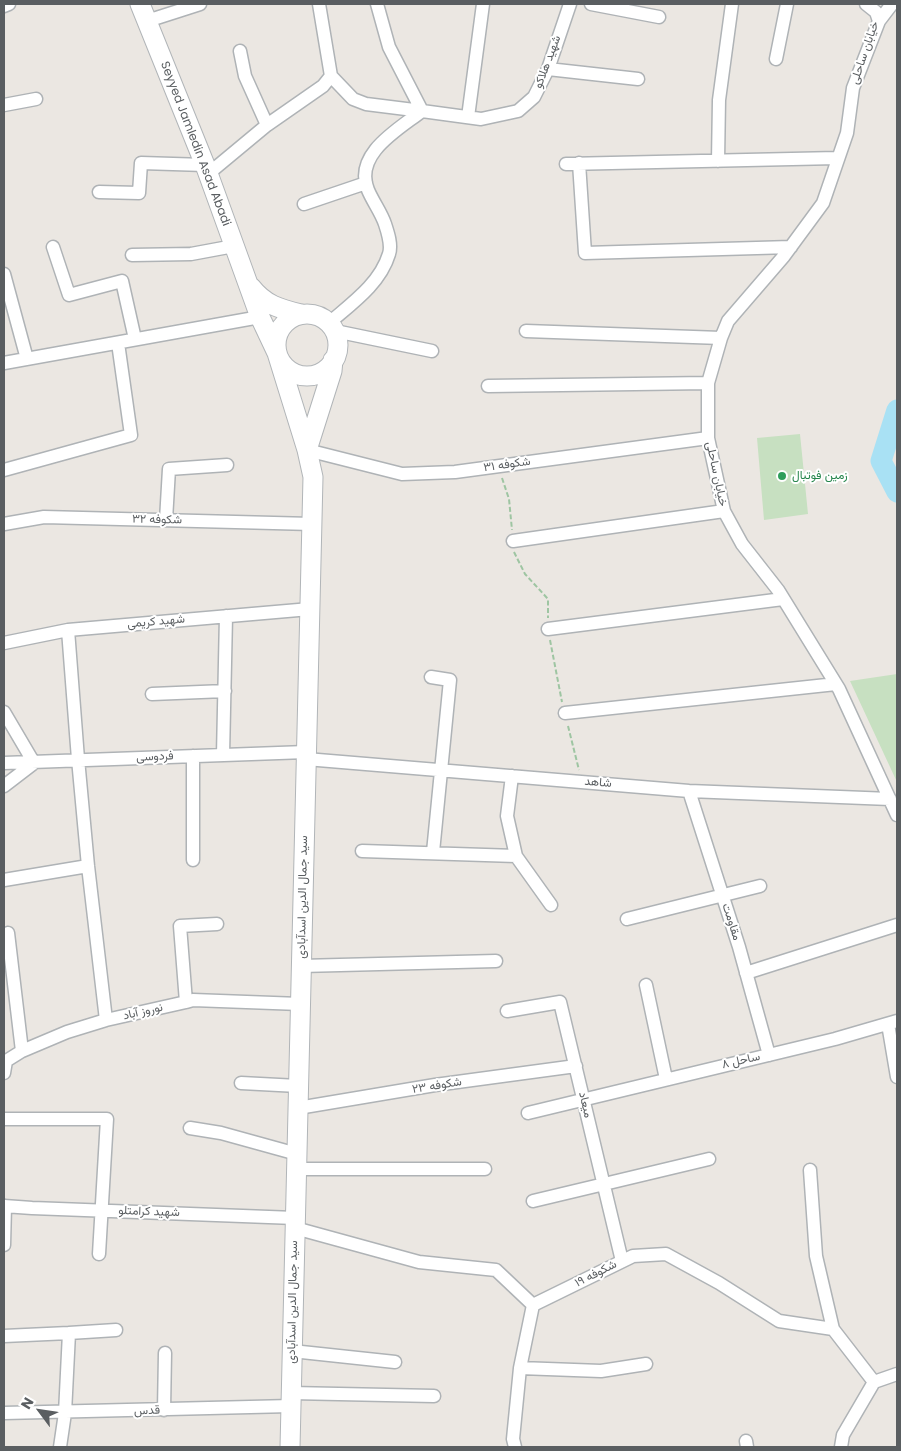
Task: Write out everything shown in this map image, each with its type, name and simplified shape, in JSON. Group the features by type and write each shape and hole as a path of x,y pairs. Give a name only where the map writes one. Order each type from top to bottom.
{"main road":[{"name":"Seyyed Jamledin Asad Abadi","path":"140,4 206,170 260,317 277,353"},
{"path":"249,284 260,299 282,310 321,317 332,327 337,341 337,351 333,360 318,373 302,375 288,369 281,362 277,353 278,333 284,324 301,314"},
{"name":"سید جمال الدین اسدآبادی","path":"277,353 307,450 313,477 290,1447"},
{"path":"307,450 332,371 333,360"}],"street":[{"path":"4,6 9,4"},
{"path":"147,21 200,4"},
{"path":"99,192 139,193 141,163 206,170 323,86 331,76 319,4"},
{"path":"377,4 389,47 422,111 387,137 371,157 364,172 368,189 382,214 389,234 389,253 377,278 332,327 432,351"},
{"path":"468,117 483,4"},
{"name":"شهید هلاکو","path":"331,76 353,99 366,104 480,119 518,111 534,96 548,69 570,4"},
{"path":"591,4 659,17"},
{"path":"718,161 719,100 732,4"},
{"path":"776,59 787,4"},
{"path":"866,4 878,17"},
{"name":"خیابان ساحلی","path":"892,4 878,17 853,88 847,133 822,203 791,247 728,321 708,383 708,438 724,510 742,544 783,599 836,684 897,815"},
{"path":"240,51 245,76 267,125"},
{"path":"548,69 638,78"},
{"path":"4,106 36,99"},
{"path":"566,164 838,158"},
{"path":"579,163 585,252 791,247"},
{"path":"304,204 366,182"},
{"path":"132,255 191,254 234,246"},
{"path":"53,247 69,294 122,281 135,339"},
{"path":"4,274 27,359"},
{"path":"4,363 260,317"},
{"path":"526,331 721,338"},
{"path":"4,470 131,435 118,342"},
{"path":"488,386 708,383"},
{"name":"شکوفه ۳۱","path":"307,450 402,474 456,472 708,438"},
{"path":"166,520 169,469 227,465"},
{"path":"513,541 724,510"},
{"name":"شکوفه ۳۲","path":"4,524 44,517 312,524"},
{"path":"548,629 783,599"},
{"name":"شهید کریمی","path":"4,643 68,630 310,609"},
{"path":"223,755 226,616"},
{"path":"68,630 88,866 106,1020"},
{"path":"431,677 450,680 433,852"},
{"path":"565,713 836,684"},
{"path":"152,694 225,691"},
{"path":"4,712 34,763 4,786"},
{"name":"فردوسی","path":"4,763 223,755 306,756"},
{"path":"193,756 193,860"},
{"name":"شاهد","path":"306,756 440,770 689,791 890,799"},
{"path":"512,776 507,816 516,856 551,905"},
{"name":"مقاومت","path":"689,791 746,973 769,1055"},
{"path":"362,851 516,856"},
{"path":"4,880 88,866"},
{"path":"627,920 760,886"},
{"path":"186,1002 180,926 217,924"},
{"path":"746,973 897,925"},
{"path":"8,933 22,1051"},
{"path":"301,966 496,961"},
{"path":"646,985 666,1079"},
{"name":"نوروز آباد","path":"5,1065 22,1051 67,1032 106,1020 193,1000 300,1004"},
{"name":"میعاد","path":"507,1012 560,1002 622,1261"},
{"path":"893,1023 897,1076"},
{"name":"ساحل ۸","path":"528,1113 893,1023"},
{"name":"شکوفه ۲۳","path":"298,1108 435,1085 576,1066"},
{"path":"241,1083 298,1086"},
{"path":"4,1119 107,1119 99,1254"},
{"path":"190,1128 221,1133 296,1162 485,1169"},
{"path":"533,1201 709,1159"},
{"path":"810,1170 816,1256 833,1329 874,1382"},
{"path":"4,1245 5,1206"},
{"name":"شهید کرامتلو","path":"5,1206 103,1210 295,1223"},
{"path":"295,1223 419,1262 496,1270 533,1305 520,1368 513,1439 515,1447"},
{"name":"شکوفه ۱۹","path":"533,1305 633,1256 666,1254 719,1283 779,1320 833,1329"},
{"path":"4,1336 116,1330"},
{"path":"60,1447 65,1413 69,1333"},
{"path":"292,1351 395,1362"},
{"path":"164,1410 165,1354"},
{"path":"520,1368 601,1371 646,1364"},
{"path":"842,1447 843,1435 874,1382 897,1374"},
{"name":"قدس","path":"4,1413 164,1410 291,1400 434,1396"}],"green space":[{"name":"زمین فوتبال","path":"800,434 808,514 764,520 757,438"},
{"path":"897,674 897,782 850,681"}],"waterway":[{"path":"897,410 881,461 897,492"}],"place":[{"name":"زمین فوتبال","path":"782,476"}]}
